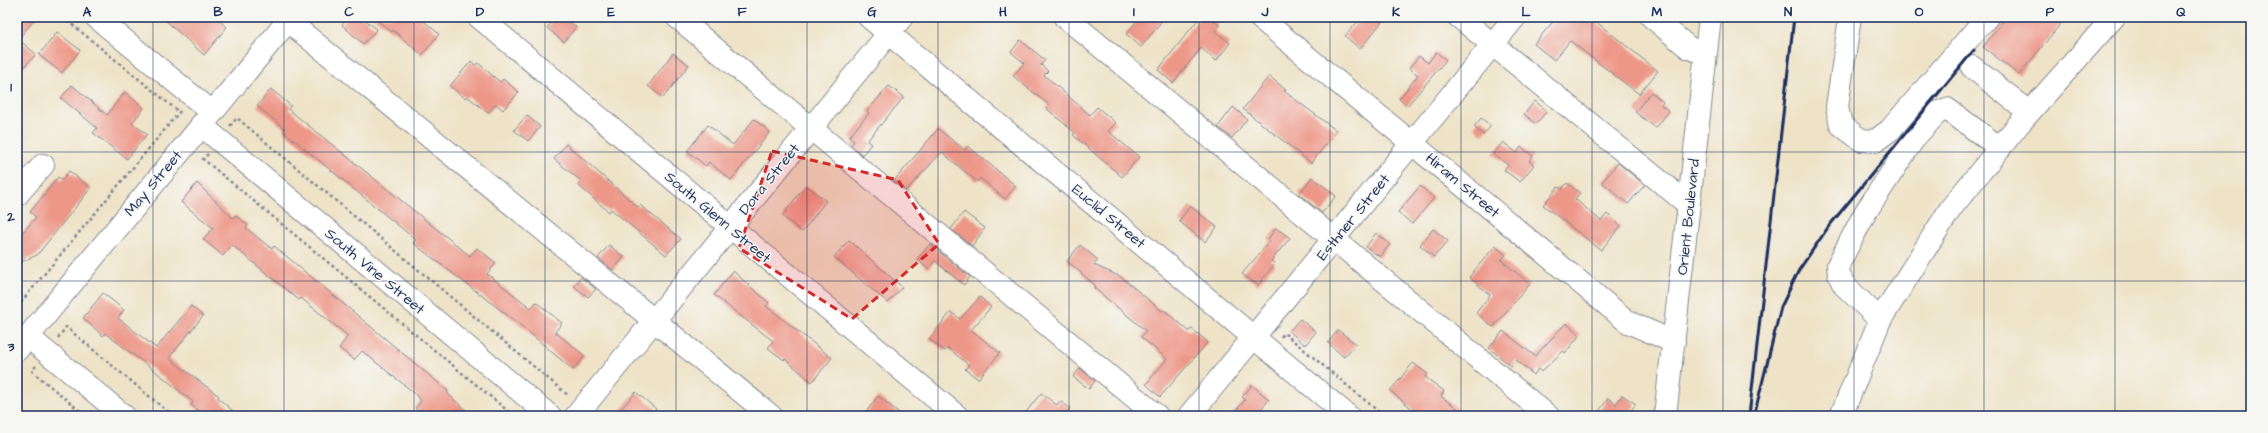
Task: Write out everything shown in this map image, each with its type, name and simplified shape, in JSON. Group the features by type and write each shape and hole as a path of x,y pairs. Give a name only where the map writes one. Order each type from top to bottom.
{"street":[{"name":"South Vine Street","path":"96,17 186,104 206,119 550,416"},
{"name":"South Glenn Street","path":"479,17 957,416"},
{"path":"677,17 1158,416"},
{"name":"Euclid Street","path":"869,17 895,25 1254,338 1348,416"},
{"path":"1065,17 1548,416"},
{"name":"Hiram Street","path":"1259,17 1628,322 1674,342"},
{"path":"1459,17 1689,205"},
{"name":"Esthner Street","path":"1189,416 1515,17"},
{"path":"1652,17 1688,48 1706,54"},
{"name":"Orient Boulevard","path":"1665,416 1710,17"},
{"path":"1850,17 1837,107 1841,125 1861,140 1875,141 1890,130 1987,17"},
{"path":"1841,416 1880,320 1951,208 2029,112 2114,17"},
{"path":"289,19 771,416"},
{"name":"May Street","path":"20,345 289,19"},
{"name":"Dora Street","path":"576,416 895,25"},
{"path":"1972,67 2029,112"},
{"path":"1880,320 1844,285 1839,275 1838,265 1865,213 1915,137 1937,113 1947,109 2000,148"},
{"path":"17,196 44,165"},
{"path":"20,345 124,416"}],"path":[{"path":"17,307 186,104 63,17"},
{"path":"66,327 173,416"},
{"path":"1284,333 1384,416"}],"highlighted area":[{"path":"772,151 898,180 939,244 852,319 739,248"}],"building":[{"path":"17,17 37,17 18,39 36,54 17,75"},
{"path":"162,17 215,17 227,27 204,55"},
{"path":"348,17 361,17 377,29 363,44 342,25"},
{"path":"373,17 419,17 439,34 422,55 393,30 392,32"},
{"path":"555,17 563,17 576,27 564,42 547,28"},
{"path":"1140,17 1165,17 1141,47 1126,34"},
{"path":"1200,17 1209,17 1219,25 1215,31 1230,43 1216,61 1201,48 1173,83 1158,70"},
{"path":"1362,17 1376,17 1382,22 1360,49 1345,36"},
{"path":"1557,17 1590,17 1658,71 1639,94 1570,41 1554,60 1534,44"},
{"path":"2006,17 2066,17 2019,75 1983,47"},
{"path":"57,32 80,50 62,73 39,55"},
{"path":"1020,40 1045,60 1041,65 1048,71 1044,75 1090,115 1097,107 1116,123 1108,131 1139,157 1122,177 1073,135 1075,133 1046,108 1049,105 1013,76 1024,63 1011,52"},
{"path":"1436,52 1446,60 1407,106 1399,99 1418,75 1409,68 1419,56 1428,63"},
{"path":"673,53 689,65 663,98 648,86"},
{"path":"471,61 475,65 478,63 500,82 503,79 519,92 503,110 496,104 488,113 467,96 465,98 450,86"},
{"path":"1269,76 1286,90 1284,91 1337,131 1311,163 1243,109"},
{"path":"72,85 107,115 125,92 144,108 132,123 147,134 127,159 93,133 97,128 61,98"},
{"path":"889,86 904,97 867,141 871,144 862,155 851,145 854,141 849,137 869,113 867,111"},
{"path":"271,89 291,106 288,109 470,256 477,248 496,263 487,274 531,308 536,302 562,323 555,332 585,356 573,370 519,324 413,243 416,240 283,131 285,129 257,106"},
{"path":"1651,92 1663,102 1661,105 1669,111 1656,128 1635,112"},
{"path":"1535,101 1547,111 1536,124 1524,114"},
{"path":"1233,107 1247,119 1232,138 1218,127"},
{"path":"527,115 540,127 528,141 514,130"},
{"path":"1481,118 1491,126 1483,135 1474,127"},
{"path":"754,119 770,132 731,180 709,162 706,166 687,151 708,125 733,145"},
{"path":"938,129 965,150 968,146 1016,186 1005,199 980,178 977,182 942,152 906,191 894,181"},
{"path":"1503,142 1517,153 1521,147 1533,156 1529,161 1534,165 1520,182 1504,170 1508,165 1493,154"},
{"path":"566,144 638,207 640,205 681,239 666,255 611,209 609,212 578,185 581,181 554,159"},
{"path":"1618,163 1645,185 1628,204 1602,182"},
{"path":"69,171 91,188 37,255 17,264 17,235 24,231 36,217 30,212 58,177 62,180"},
{"path":"1312,177 1336,196 1322,213 1299,194"},
{"path":"197,183 233,218 235,215 248,225 246,228 272,249 274,246 448,391 447,393 472,416 425,416 415,408 421,401 413,392 362,351 354,360 339,348 348,336 301,298 299,300 232,245 223,256 203,239 213,228 181,202"},
{"path":"1567,183 1580,193 1575,199 1601,221 1607,214 1621,226 1601,250 1543,205 1558,187 1562,189"},
{"path":"806,185 826,201 802,232 782,216"},
{"path":"1420,186 1434,198 1412,224 1398,212"},
{"path":"1190,206 1217,227 1205,242 1179,221"},
{"path":"964,212 985,228 972,246 951,229"},
{"path":"1276,228 1290,238 1271,261 1275,264 1258,285 1242,274 1270,241 1268,239"},
{"path":"1433,229 1448,241 1434,257 1420,245"},
{"path":"1376,233 1390,244 1380,257 1366,247"},
{"path":"849,240 902,287 888,303 834,257"},
{"path":"930,244 970,277 964,285 935,261 928,269 917,259"},
{"path":"609,245 624,257 613,270 598,258"},
{"path":"1080,245 1098,260 1094,265 1121,277 1162,311 1164,310 1189,331 1192,329 1208,342 1160,397 1146,384 1167,359 1141,337 1146,331 1094,288 1095,285 1067,261"},
{"path":"1495,246 1506,255 1501,260 1530,284 1493,327 1476,313 1490,295 1469,277"},
{"path":"733,271 769,303 766,306 832,358 812,382 785,359 784,360 768,348 773,341 714,295"},
{"path":"581,277 596,289 588,297 574,286"},
{"path":"103,293 124,310 118,318 156,348 191,306 203,316 169,358 219,396 218,398 239,416 206,416 191,405 193,402 164,378 105,333 103,336 83,318"},
{"path":"980,297 991,307 971,330 1000,353 978,379 965,369 969,365 948,348 945,351 929,339 951,312 960,319"},
{"path":"1300,319 1316,332 1305,345 1289,331"},
{"path":"1566,323 1580,335 1565,353 1563,351 1541,372 1538,369 1534,375 1516,360 1511,366 1489,348 1503,331 1535,356"},
{"path":"1338,330 1356,344 1344,357 1328,343"},
{"path":"1413,363 1428,374 1425,377 1444,391 1441,396 1467,416 1411,416 1415,411 1390,391"},
{"path":"1080,368 1095,381 1089,389 1073,377"},
{"path":"1252,385 1269,400 1255,416 1231,416 1245,400 1242,397"},
{"path":"636,392 656,409 650,416 629,416 621,409"},
{"path":"1041,393 1057,405 1060,401 1070,408 1067,413 1071,416 1023,416"},
{"path":"1622,395 1636,404 1629,413 1634,416 1596,416 1608,398 1616,404"},
{"path":"878,396 903,416 863,416"}],"railway":[{"path":"1749,416 1794,17"},
{"path":"1754,416 1781,307 1799,270 1829,226 1974,50"}]}
